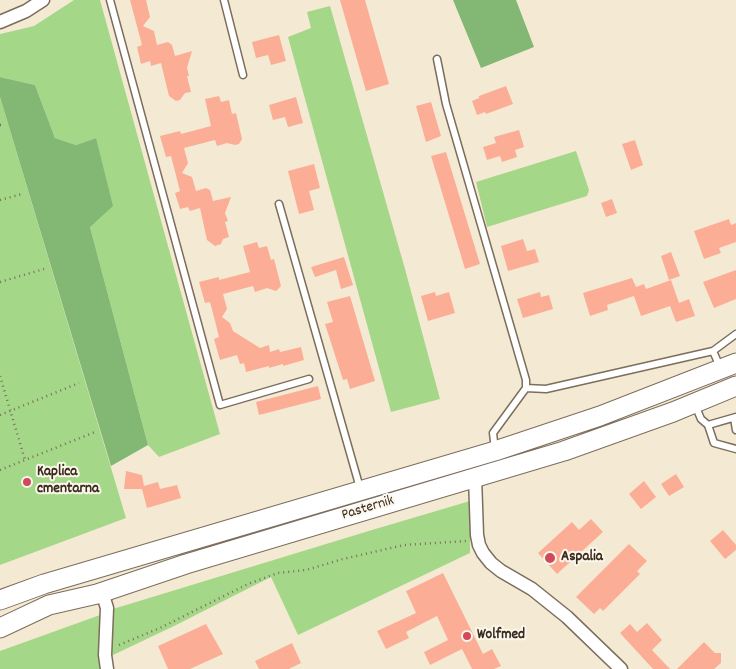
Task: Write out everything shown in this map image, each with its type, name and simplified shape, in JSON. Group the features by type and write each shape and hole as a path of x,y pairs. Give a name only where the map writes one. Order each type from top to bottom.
{"main road":[{"name":"Pasternik","path":"0,600 140,552 361,491 495,451 600,416 729,366"},
{"name":"Pasternik","path":"0,628 49,605 102,592 186,564 564,451 694,404 736,386"}],"street":[{"path":"0,22 27,5 43,0"},
{"path":"475,477 478,540 483,553 491,563 532,589 561,612 621,669"},
{"path":"102,592 107,608 105,650 107,669"}],"lane":[{"path":"110,0 220,405 309,379"},
{"path":"224,0 243,74"},
{"path":"437,59 446,104 526,380 526,388 493,434 495,451"},
{"path":"279,204 361,491"},
{"path":"526,388 546,389 713,351 736,334"},
{"path":"713,351 729,366"},
{"path":"694,404 701,419 708,425 714,443 736,449"},
{"path":"708,425 735,417 736,430"}],"path":[{"path":"0,200 22,194"},
{"path":"0,282 44,269"},
{"path":"0,376 25,460"},
{"path":"0,414 79,383"},
{"path":"0,470 95,432"},
{"path":"105,650 160,628 248,584 278,573 306,570 343,559 404,545 478,540"}],"green space":[{"path":"74,0 100,0 220,434 159,457 148,445 90,227 96,138 76,145 55,138 35,85 0,77 0,34 34,26"},
{"path":"453,0 516,0 534,47 481,68"},
{"path":"330,6 440,399 391,412 288,37 311,28 307,12"},
{"path":"0,77 35,85 55,138 76,145 96,138 113,206 90,227 148,445 111,466 0,97"},
{"path":"0,97 126,518 0,565"},
{"path":"576,151 589,190 587,196 487,227 476,182"},
{"path":"470,501 470,553 298,635 271,577 111,656 113,609"},
{"path":"100,615 101,669 0,669 0,651"}],"building":[{"path":"130,0 146,0 150,17 143,26 154,31 157,45 168,42 172,45 175,56 192,51 187,68 191,92 185,93 180,100 176,101 169,96 161,63 151,66 150,61 141,64 137,47 142,45"},
{"path":"340,0 365,0 389,84 366,91"},
{"path":"279,35 286,61 271,65 268,55 256,58 252,42"},
{"path":"506,86 513,104 486,114 485,112 477,115 472,101 479,98 479,96"},
{"path":"219,96 221,102 229,100 232,114 236,113 242,139 239,144 235,145 227,143 217,146 215,140 184,148 188,163 182,173 192,177 196,191 206,188 210,190 213,201 231,197 225,213 228,221 225,222 229,237 223,239 221,244 215,246 207,240 200,208 190,211 188,207 180,209 175,193 180,191 171,156 166,157 160,136 180,131 181,134 211,126 205,99"},
{"path":"296,97 303,123 288,127 285,117 273,120 269,105"},
{"path":"431,102 441,136 426,142 416,106"},
{"path":"519,130 524,147 515,150 517,157 502,162 500,156 487,160 483,147 496,143 494,137"},
{"path":"635,140 643,165 631,170 622,144"},
{"path":"446,152 480,264 465,269 431,156"},
{"path":"314,164 320,188 309,191 314,210 299,214 288,171"},
{"path":"612,199 617,213 606,217 601,203"},
{"path":"729,219 731,225 736,223 736,242 719,248 721,253 704,259 694,231"},
{"path":"523,239 527,251 535,249 539,262 508,271 501,246"},
{"path":"257,242 259,248 267,246 271,260 274,259 281,286 276,291 267,288 255,292 253,286 223,294 227,309 222,317 230,323 233,331 260,348 269,345 270,352 279,349 280,352 301,347 304,360 283,366 283,364 269,368 269,366 246,372 244,363 240,364 237,355 220,360 214,339 219,337 210,302 205,303 199,282 219,277 219,280 250,272 243,246"},
{"path":"671,252 680,276 669,280 661,256"},
{"path":"344,257 353,285 341,289 336,270 315,277 311,267"},
{"path":"736,270 736,299 714,308 703,282"},
{"path":"632,278 636,287 644,284 646,289 671,280 679,303 689,299 695,316 676,322 670,306 641,316 634,296 607,305 608,310 590,316 583,293"},
{"path":"435,292 436,296 449,292 455,313 428,321 421,296"},
{"path":"540,292 541,297 549,295 553,309 523,318 517,299"},
{"path":"350,296 375,381 350,389 347,379 343,380 325,324 333,322 327,302"},
{"path":"318,386 321,399 259,415 256,402"},
{"path":"126,471 142,475 144,486 158,482 160,489 177,485 181,498 147,508 142,489 124,489"},
{"path":"676,474 684,487 669,496 661,484"},
{"path":"644,481 656,497 641,509 629,494"},
{"path":"591,519 603,532 557,574 538,553 572,522 579,530"},
{"path":"723,530 736,545 736,550 725,559 710,541"},
{"path":"629,544 647,561 637,571 640,574 603,611 600,608 594,614 576,597"},
{"path":"443,573 483,654 492,649 501,666 494,669 472,669 462,649 430,665 424,652 448,640 437,616 406,632 409,638 386,649 377,631 416,613 406,591"},
{"path":"647,623 662,640 652,650 670,669 653,669 620,633 630,624 637,632"},
{"path":"206,624 223,654 190,669 168,669 158,646"},
{"path":"704,642 715,653 721,653 721,663 714,669 677,669"},
{"path":"292,643 301,663 289,669 259,669 255,661"}],"place":[{"name":"Kaplica cmentarna","path":"27,482"},
{"name":"Aspalia","path":"550,558"},
{"name":"Wolfmed","path":"467,636"}]}
